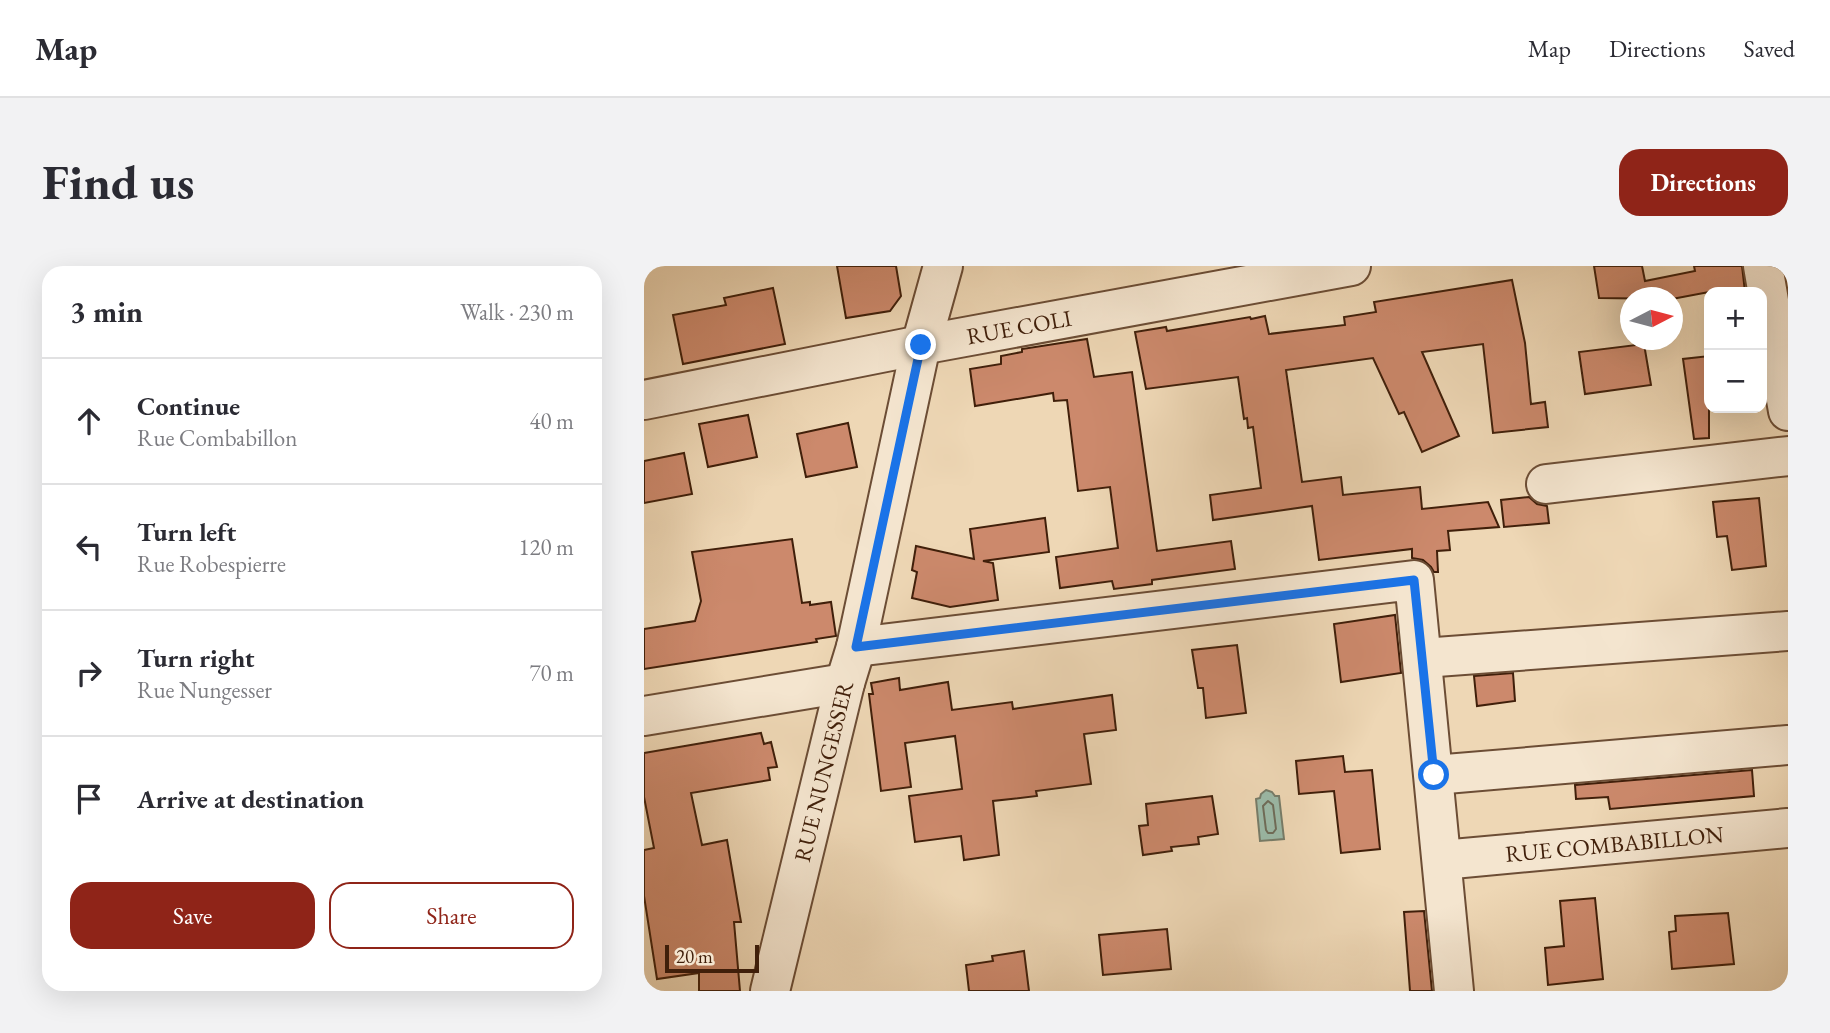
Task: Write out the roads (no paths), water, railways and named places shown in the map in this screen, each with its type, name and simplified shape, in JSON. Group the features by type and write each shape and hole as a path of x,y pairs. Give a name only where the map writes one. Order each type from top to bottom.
{"street":[{"name":"RUE NUNGESSER","path":"770,991 845,682 856,647 921,345 943,266"},
{"name":"RUE COLI","path":"644,400 921,345 1351,266"},
{"path":"1763,266 1788,411"},
{"path":"1546,484 1788,456"},
{"path":"856,647 1414,580 1454,991"},
{"path":"1423,658 1788,631"},
{"path":"644,716 845,682"},
{"path":"1434,775 1788,746"},
{"name":"RUE COMBABILLON","path":"1442,860 1788,828"}],"water":[{"path":"1266,790 1279,796 1284,839 1260,841 1256,799"}]}
